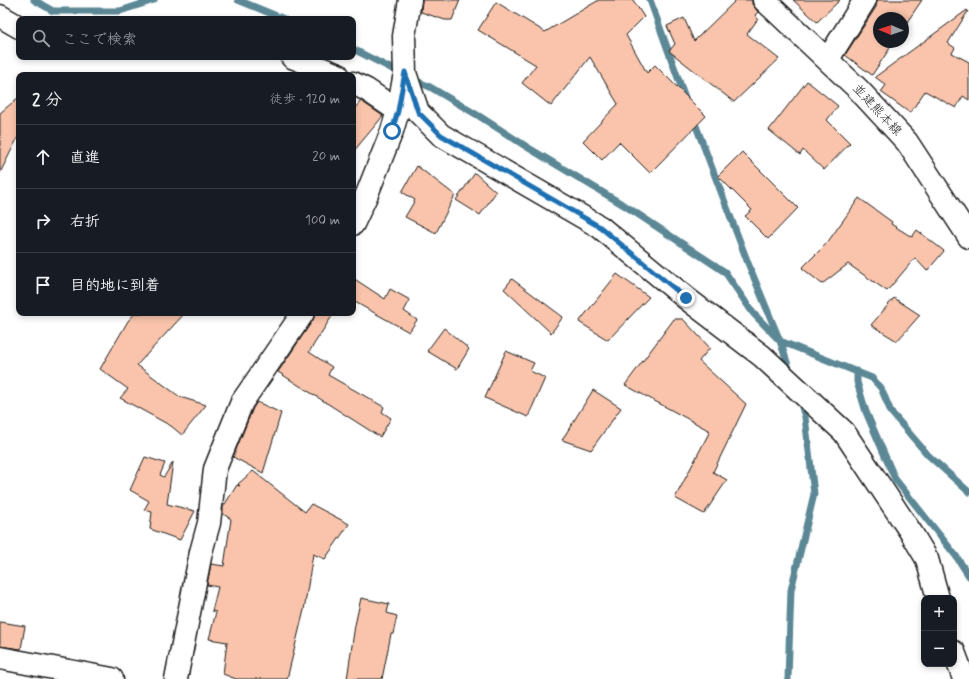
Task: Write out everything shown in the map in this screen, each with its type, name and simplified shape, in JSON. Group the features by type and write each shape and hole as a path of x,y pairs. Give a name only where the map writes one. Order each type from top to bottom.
{"street":[{"path":"356,218 368,194 398,111 405,72 404,36 410,0"},
{"name":"並建熊本線","path":"764,0 858,89 907,142 962,214 969,237"},
{"path":"828,60 865,0"},
{"path":"0,16 16,25"},
{"path":"300,60 330,72"},
{"path":"405,72 418,112 441,135 600,227 686,298 762,356 844,432 928,559 937,595"},
{"path":"356,84 398,111"},
{"path":"176,679 201,552 209,523 215,469 242,402 301,316"},
{"path":"0,658 112,679"},
{"path":"957,660 964,679"}],"building":[{"path":"422,0 460,0 452,20 445,20 421,12"},
{"path":"599,0 633,0 644,17 626,35 647,73 655,65 706,116 650,173 619,142 602,160 583,141 618,104 590,57 551,106 522,83 536,65 478,30 496,2 545,32"},
{"path":"736,0 752,0 752,4 758,12 755,15 758,19 747,34 779,59 734,102 669,51 675,44 667,26 684,18 694,41"},
{"path":"793,0 840,0 817,22"},
{"path":"877,0 922,0 909,19 909,12 873,12 873,48 890,48 872,75 845,55 876,7"},
{"path":"967,10 968,11 948,43 955,48 952,53 969,62 969,100 963,96 956,108 925,91 910,113 881,92 886,85 875,77"},
{"path":"807,81 838,106 827,120 850,143 824,170 803,150 800,155 769,130"},
{"path":"16,100 16,141 0,173 0,113"},
{"path":"361,101 383,116 356,148 356,107"},
{"path":"742,152 798,208 768,239 745,216 752,210 718,176"},
{"path":"417,166 455,195 436,233 405,217 415,200 402,192"},
{"path":"475,173 496,192 480,215 456,200"},
{"path":"859,198 892,222 891,224 907,234 912,237 917,230 944,251 927,271 915,258 887,291 848,264 822,284 802,268 827,243"},
{"path":"617,274 649,297 608,340 579,322"},
{"path":"512,279 563,317 551,333 504,289"},
{"path":"356,280 385,299 390,289 410,300 404,311 417,320 409,332 356,303"},
{"path":"894,298 920,315 897,341 871,325"},
{"path":"132,316 182,316 137,365 180,397 206,405 182,435 171,426 120,398 128,389 100,369"},
{"path":"314,316 332,316 309,352 332,367 328,375 384,407 382,412 391,418 380,437 278,372 313,320"},
{"path":"674,319 683,319 710,348 699,361 746,404 713,472 727,480 704,514 675,498 710,431 625,385"},
{"path":"444,328 469,349 457,369 427,351"},
{"path":"506,351 534,363 530,371 545,378 528,417 485,398"},
{"path":"593,390 621,408 591,450 562,440"},
{"path":"257,402 281,413 263,473 233,457 253,408"},
{"path":"145,457 165,463 160,475 164,477 173,462 167,504 195,511 180,540 150,529 152,512 144,510 149,501 130,490"},
{"path":"253,471 305,512 311,504 349,524 325,559 313,554 304,610 287,679 236,679 223,674 227,642 209,639 216,612 212,611 218,587 207,585 211,564 224,566 231,519 223,514 223,507 237,485 240,486 238,484"},
{"path":"361,598 389,604 387,613 397,616 393,634 391,634 382,679 347,679 355,625"},
{"path":"0,622 25,626 21,649 0,646"}],"waterway":[{"path":"34,0 53,11 120,11 154,0"},
{"path":"238,0 277,16"},
{"path":"650,0 687,103"},
{"path":"356,51 402,74"},
{"path":"412,79 430,87 479,116 527,147 627,207 725,272 753,313 780,341 872,378 881,388 891,412 928,455 969,492"},
{"path":"693,118 748,263 780,341 791,374"},
{"path":"857,371 857,382 866,412 895,479 956,556 969,576"},
{"path":"788,679 791,590 814,494 805,417 800,401"}],"route":[{"path":"392,131 398,111 405,72 418,112 441,135 600,227 686,298"}]}
